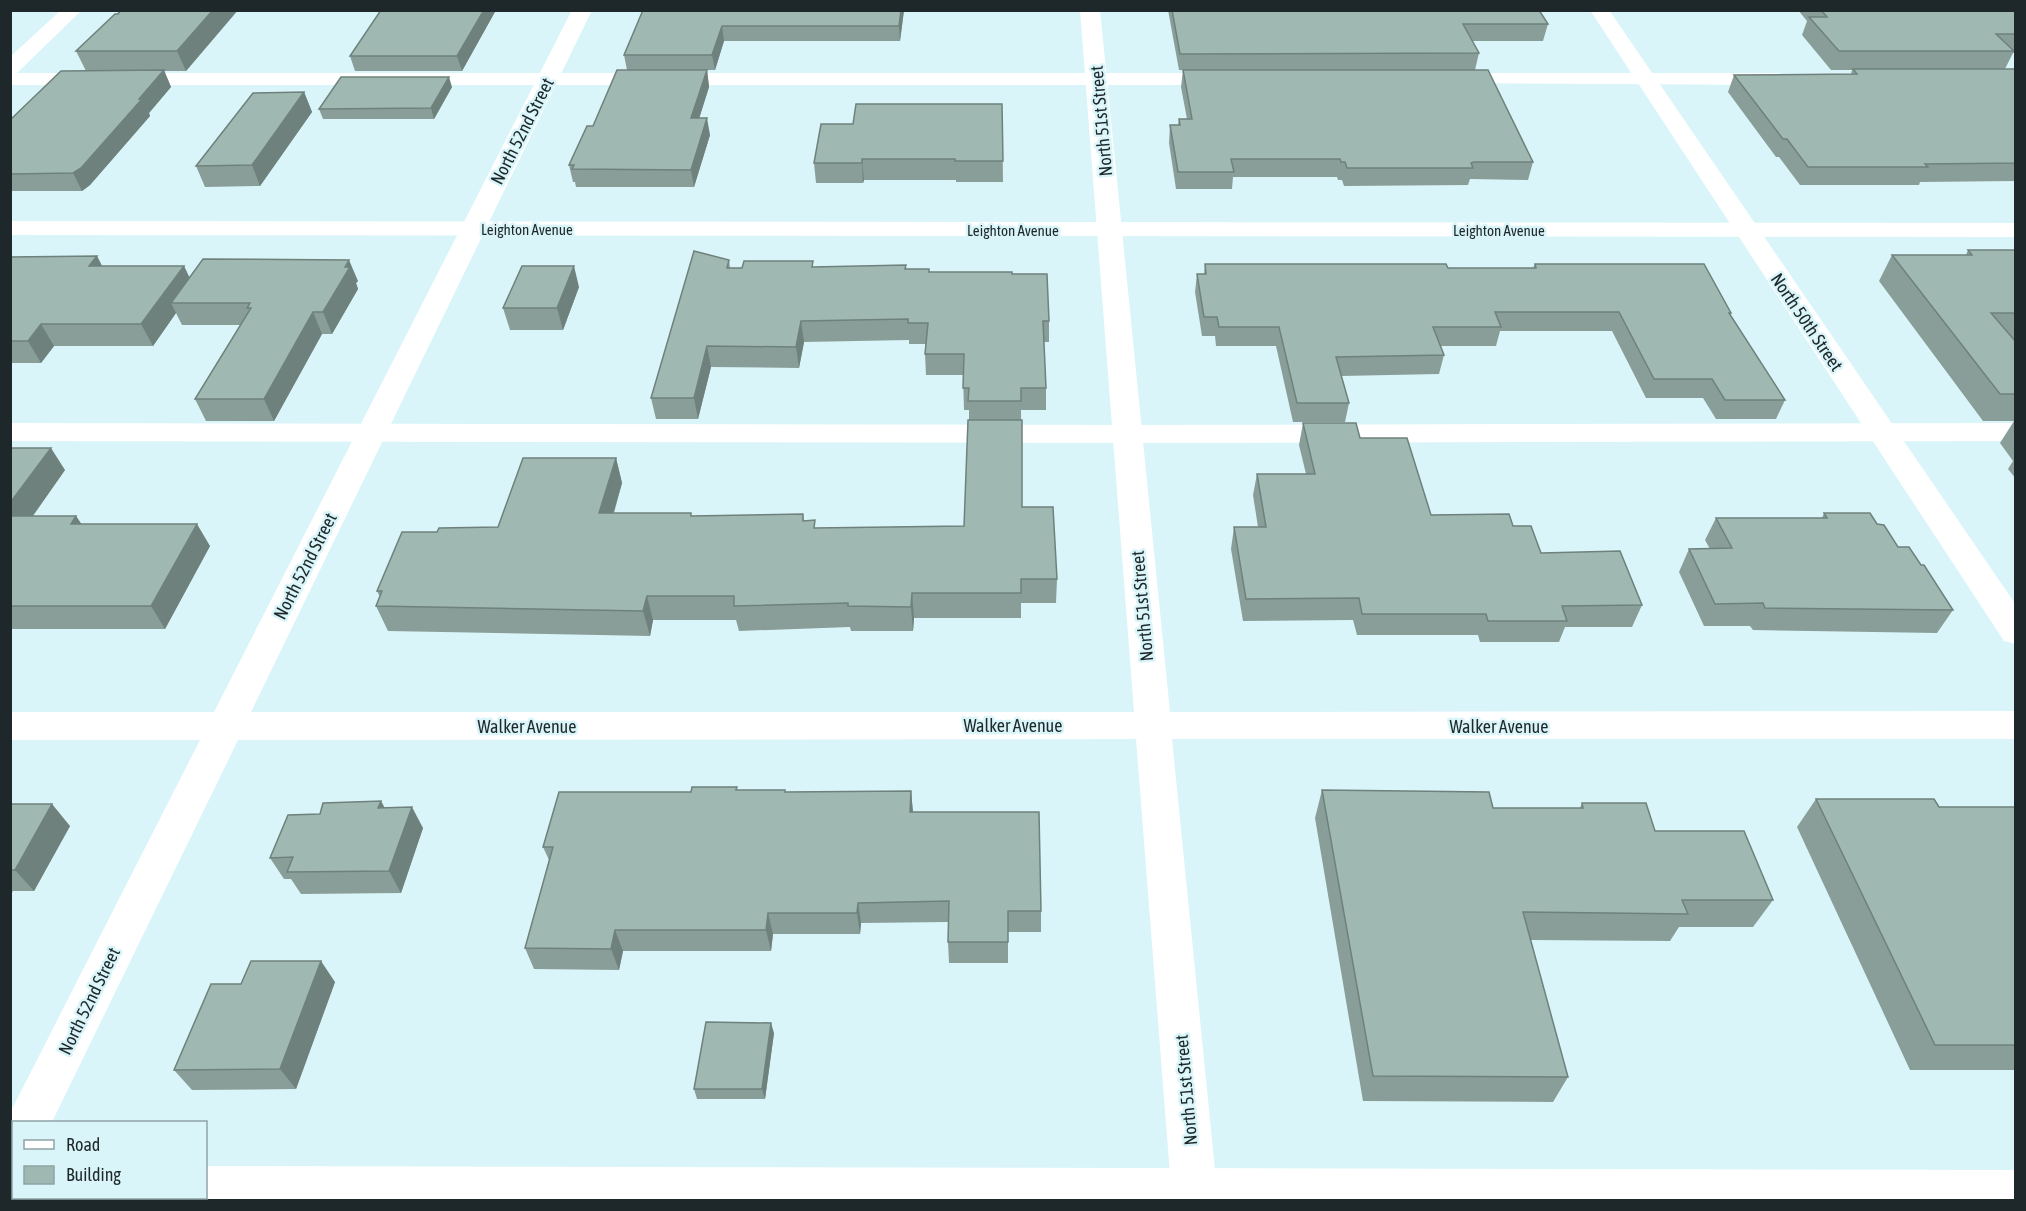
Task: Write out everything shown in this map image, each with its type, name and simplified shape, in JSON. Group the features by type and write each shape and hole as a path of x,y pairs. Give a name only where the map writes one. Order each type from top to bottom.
{"street":[{"path":"10,69 73,10"},
{"name":"North 52nd Street","path":"29,1121 582,10"},
{"name":"North 51st Street","path":"1090,10 1195,1195"},
{"name":"North 50th Street","path":"1599,10 2016,632"},
{"name":"Leighton Avenue","path":"10,228 2016,230"},
{"name":"Walker Avenue","path":"10,726 2016,725"}],"lane":[{"path":"1432,79 1791,78"},
{"path":"10,79 1242,79"},
{"path":"10,432 1126,434 2016,432"},
{"path":"207,1188 1195,1195 2016,1192"}],"building":[{"path":"121,10 213,10 177,51 76,51"},
{"path":"381,10 484,10 457,56 350,56"},
{"path":"643,10 901,10 899,26 722,26 712,55 624,55"},
{"path":"1172,10 1539,10 1548,24 1463,24 1479,53 1180,54"},
{"path":"1821,10 2016,10 2016,34 1996,34 2014,51 1839,51 1809,17 1827,17"},
{"path":"1853,69 2016,69 2016,163 1925,164 1928,167 1808,167 1787,139 1783,139 1734,75 1857,74"},
{"path":"164,70 139,99 142,99 81,168 73,173 10,174 10,120 61,71"},
{"path":"617,70 707,70 691,118 707,118 691,170 572,169 574,165 569,165 587,126 593,126"},
{"path":"1183,70 1488,70 1533,162 1474,162 1471,163 1473,168 1347,168 1345,162 1341,162 1340,159 1231,159 1234,172 1178,172 1170,125 1180,125 1179,119 1192,119"},
{"path":"341,77 449,77 431,108 319,109"},
{"path":"304,92 252,165 196,166 253,93"},
{"path":"856,104 1002,104 1003,161 862,159 862,163 814,163 821,124 853,124"},
{"path":"1968,250 2016,250 2016,313 1991,313 2016,342 2016,394 2000,394 1892,255 1972,255"},
{"path":"694,251 729,260 727,268 742,268 744,261 813,261 812,267 906,265 905,269 929,269 929,272 1047,274 1049,321 1043,321 1046,388 1021,388 1021,401 968,401 969,388 963,388 964,354 925,354 928,323 908,323 908,319 801,321 796,347 707,346 694,398 651,398"},
{"path":"97,256 89,266 184,266 141,324 41,324 28,341 10,341 10,257"},
{"path":"203,259 349,260 345,267 350,267 323,312 313,312 264,399 195,399 251,308 247,308 250,303 171,303"},
{"path":"1205,264 1446,264 1448,268 1536,268 1535,264 1704,264 1731,313 1729,313 1785,400 1725,400 1712,379 1654,379 1619,312 1495,312 1501,327 1433,327 1444,355 1336,357 1349,403 1297,403 1279,327 1219,327 1217,317 1204,317 1197,274 1206,274"},
{"path":"522,266 574,266 557,308 503,308"},
{"path":"968,420 1022,420 1022,507 1053,507 1057,579 1021,579 1021,593 912,593 911,607 848,606 848,603 734,606 734,596 647,596 643,611 376,606 382,591 377,591 402,532 437,532 439,528 498,527 523,458 616,458 599,513 691,513 691,516 803,514 803,521 815,520 814,528 964,526"},
{"path":"1303,423 1356,423 1360,438 1407,438 1431,515 1509,514 1513,526 1531,526 1541,553 1620,551 1642,605 1562,606 1567,621 1488,621 1486,614 1362,614 1359,598 1246,599 1234,527 1266,527 1257,474 1315,474"},
{"path":"10,448 51,448 10,503"},
{"path":"1824,513 1870,513 1877,524 1884,525 1898,547 1909,547 1921,565 1924,565 1953,610 1765,608 1763,603 1715,604 1689,549 1732,548 1716,518 1827,518"},
{"path":"10,516 76,516 71,524 197,524 151,606 10,606"},
{"path":"692,787 737,787 736,790 785,790 785,792 911,791 910,812 1039,812 1041,911 1008,911 1008,942 948,942 949,901 858,903 857,913 768,913 766,930 615,930 611,949 525,948 553,847 543,847 559,792 691,792"},
{"path":"1322,790 1489,792 1493,808 1583,808 1582,803 1646,803 1655,831 1744,831 1773,900 1682,900 1688,914 1523,912 1568,1077 1373,1076"},
{"path":"1816,799 1934,799 1939,807 2016,807 2016,1045 1935,1045"},
{"path":"381,801 378,808 412,807 389,871 287,872 293,857 270,858 288,815 320,814 323,803"},
{"path":"10,804 52,804 15,870 10,870"},
{"path":"251,961 321,961 280,1069 174,1070 211,984 241,984"},
{"path":"706,1022 771,1023 762,1089 694,1089"}]}
